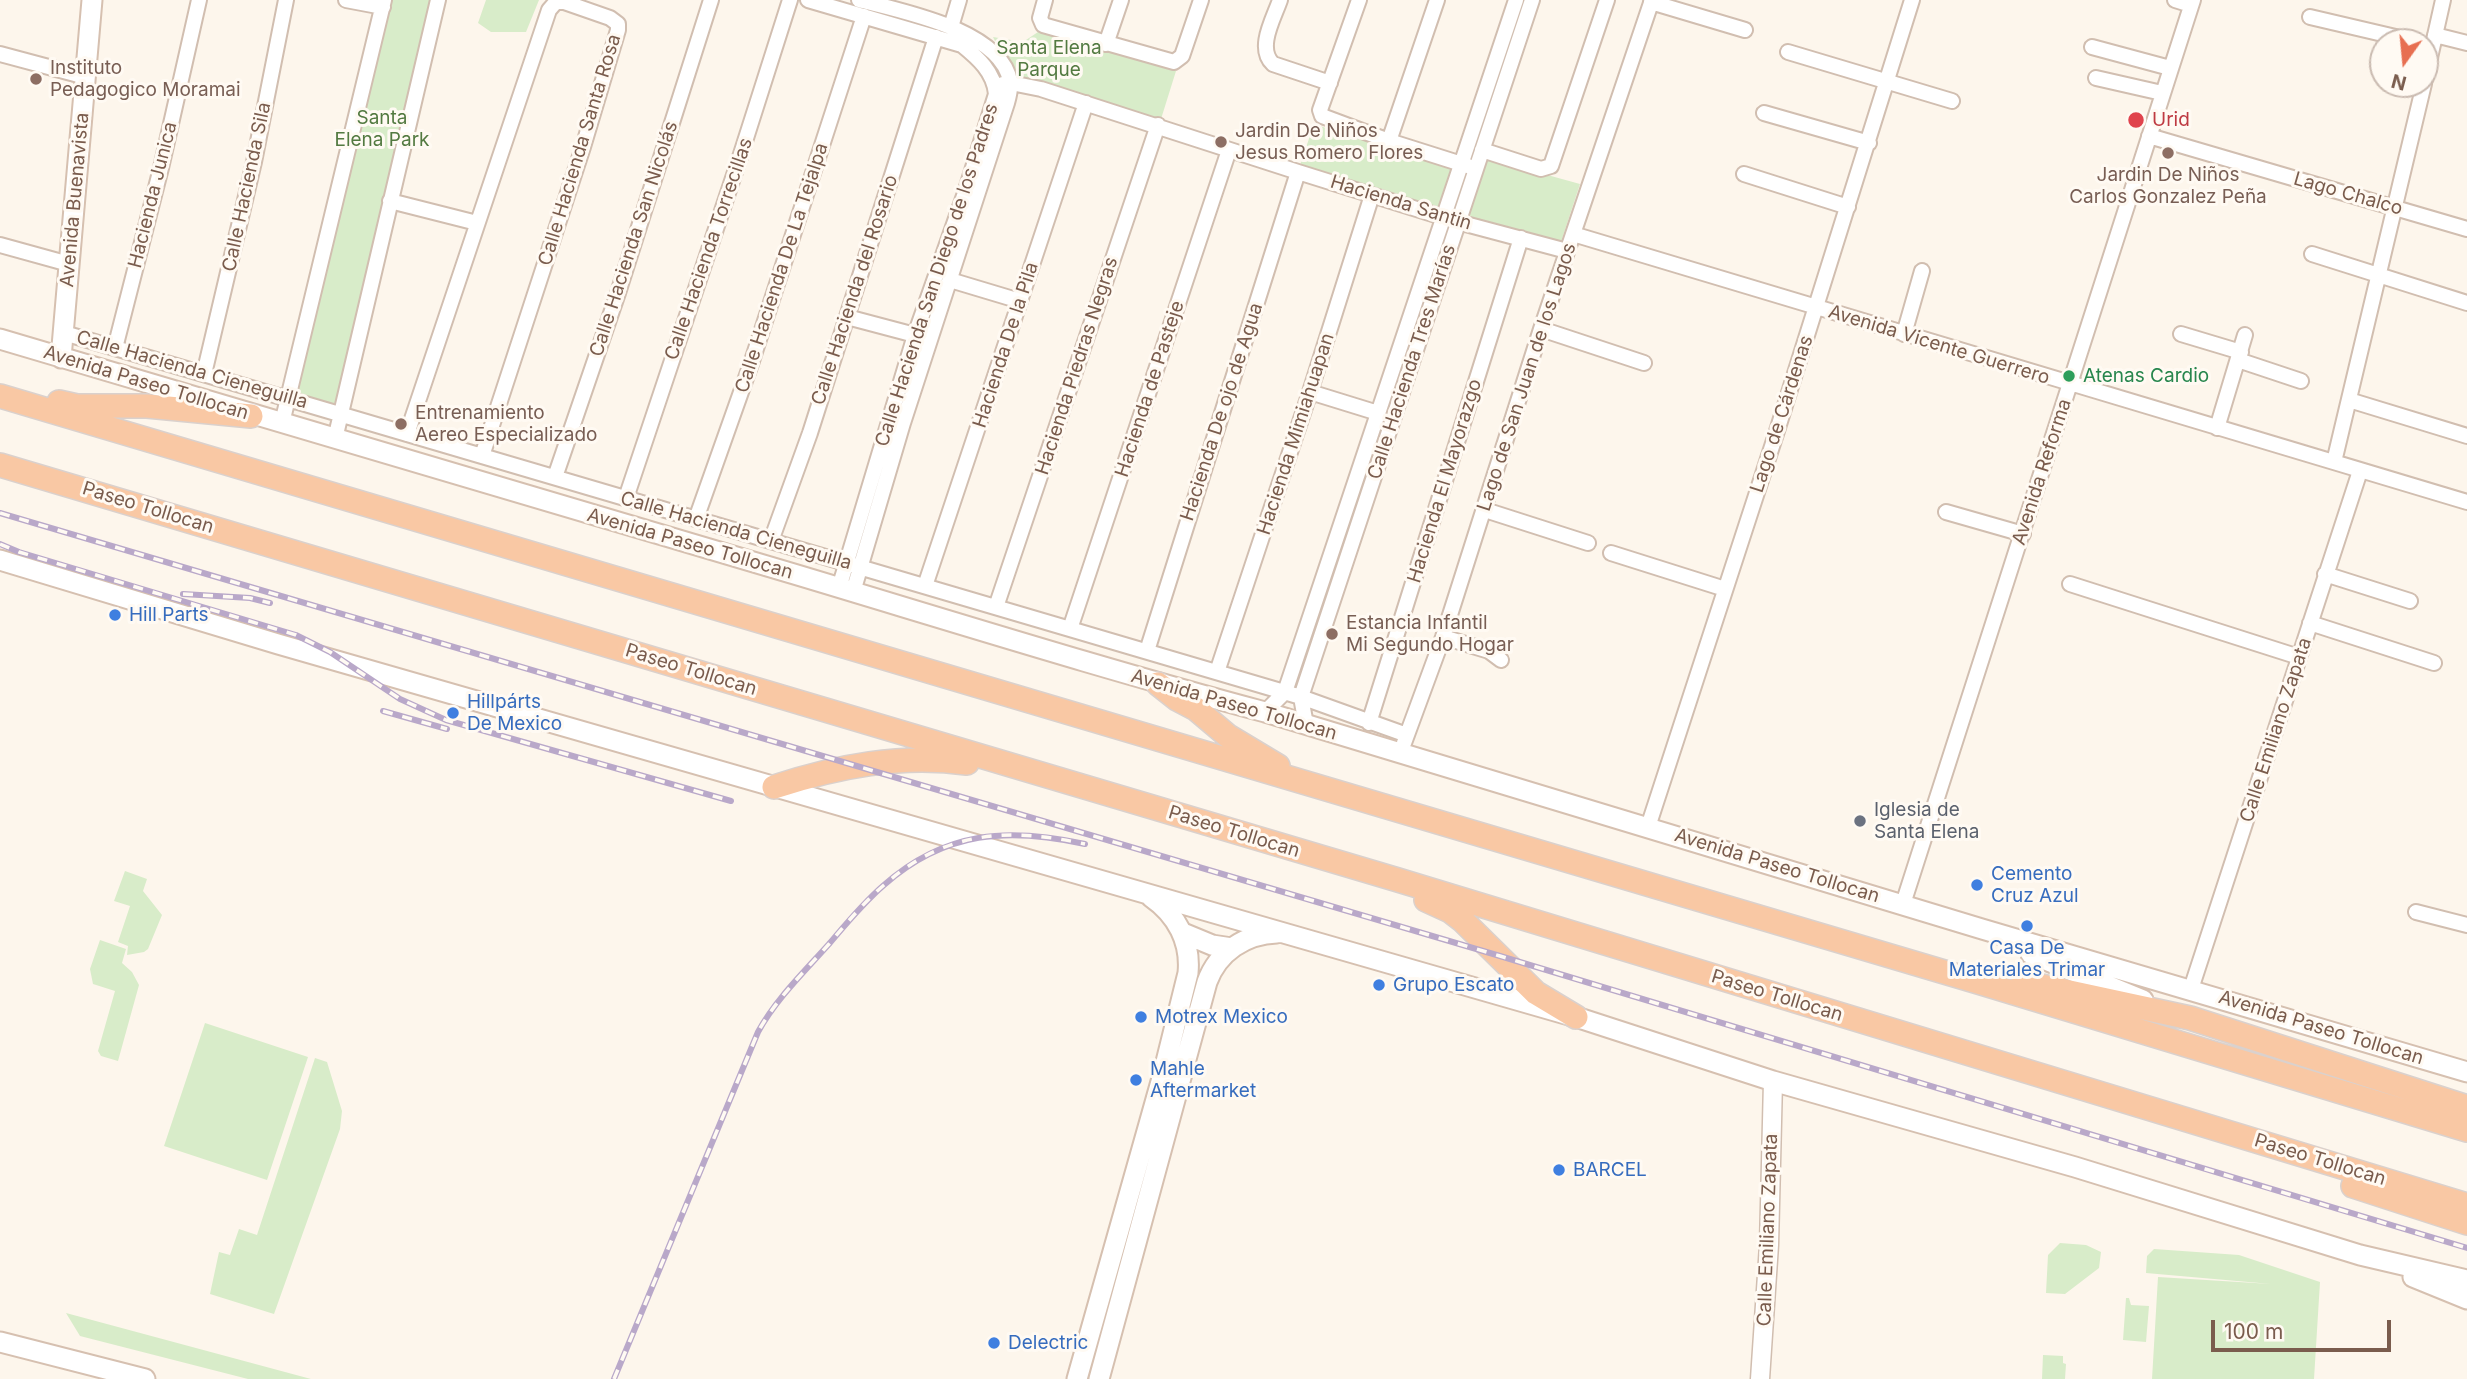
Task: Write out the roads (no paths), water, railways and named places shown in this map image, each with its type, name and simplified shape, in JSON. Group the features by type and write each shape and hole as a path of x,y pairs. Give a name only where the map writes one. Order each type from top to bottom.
{"highway":[{"path":"0,395 32,397 77,406 148,406 251,416"},
{"path":"0,395 1978,982 2467,1130"},
{"name":"Paseo Tollocan","path":"0,465 1398,880 2467,1205"},
{"path":"1158,684 1196,709 1237,742 1315,786"},
{"path":"775,787 811,775 894,760 1007,764"},
{"path":"1398,880 1410,893 1450,911 1463,921 1536,993 1576,1017"},
{"path":"1978,982 1996,979 2036,984 2190,1018 2467,1107"},
{"path":"2252,1139 2296,1165 2467,1223"}],"main road":[{"name":"Avenida Buenavista","path":"61,358 92,0"},
{"name":"Avenida Paseo Tollocan","path":"0,339 251,416 313,432 1158,684 1265,712 1982,929 2467,1072"},
{"path":"0,560 278,644 1006,851 1148,895 1576,1017 1773,1081 2075,1167 2360,1255 2467,1280"},
{"path":"1148,895 1159,903 1183,933 1189,957 1170,1081"},
{"path":"1982,929 2038,957 2190,1018"},
{"path":"1183,933 1212,945 1232,948"},
{"path":"1101,1372 1145,1173 1170,1081 1206,982 1219,960 1232,948 1256,935 1288,933"},
{"path":"1077,1379 1145,1173"},
{"path":"2360,1255 2467,1299"},
{"path":"0,1342 145,1379"}],"street":[{"name":"Hacienda Junica","path":"115,348 161,168 199,0"},
{"name":"Calle Hacienda Sila","path":"204,374 254,162 286,0"},
{"path":"282,423 383,4 346,0"},
{"path":"335,439 438,0"},
{"name":"Calle Hacienda San Nicolás","path":"555,477 618,293 710,0"},
{"name":"Calle Hacienda Torrecillas","path":"625,498 790,0"},
{"name":"Calle Hacienda San Diego de los Padres","path":"808,0 841,5 864,16 962,45 988,70 995,86 995,102 962,220 950,280 896,421"},
{"name":"Calle Hacienda San Diego de los Padres","path":"846,590 896,421 915,335 1007,103 1011,83 1000,62 985,45 951,27 876,2 859,0"},
{"path":"951,27 959,0"},
{"path":"1045,0 1040,18 1043,25 1174,62 1182,56 1201,0"},
{"path":"1106,44 1121,0"},
{"path":"1280,0 1266,43 1266,54 1273,64 1330,83"},
{"path":"1359,0 1320,110 1322,116 1469,166"},
{"path":"1389,141 1437,0"},
{"name":"Calle Hacienda Tres Marías","path":"1306,725 1301,697 1458,222 1469,166 1516,0"},
{"name":"Calle Hacienda Tres Marías","path":"1265,712 1285,692 1444,217 1469,166 1482,150 1532,0"},
{"path":"1482,150 1541,169 1553,163 1607,0"},
{"name":"Lago de Cárdenas","path":"1648,827 1869,143 1912,0"},
{"path":"2175,0 2192,2"},
{"path":"2435,28 2443,0"},
{"path":"1652,1 1745,30"},
{"name":"Lago de San Juan de los Lagos","path":"1400,754 1443,637 1541,329 1652,1"},
{"name":"Calle Hacienda Santa Rosa","path":"407,434 514,109 552,5 555,2 564,2 615,20 618,30 482,456"},
{"name":"Avenida Reforma","path":"1903,904 2192,2"},
{"name":"Calle Hacienda De La Tejalpa","path":"696,519 752,361 864,16"},
{"path":"2310,17 2369,31"},
{"name":"Calle Hacienda del Rosario","path":"771,541 810,433 936,37"},
{"path":"2439,41 2467,43"},
{"path":"2092,47 2171,68"},
{"path":"1788,52 1952,101"},
{"path":"0,54 86,77"},
{"path":"2096,78 2162,93"},
{"name":"Hacienda Santin","path":"995,86 1011,83 1041,89 1458,222 1567,251"},
{"path":"2334,462 2421,98"},
{"name":"Hacienda De la Pila","path":"925,586 1086,103"},
{"path":"1764,113 1869,143"},
{"name":"Hacienda Piedras Negras","path":"996,607 1158,125"},
{"name":"Lago Chalco","path":"2149,136 2467,229"},
{"name":"Hacienda de Pasteje","path":"1070,629 1229,150"},
{"name":"Hacienda De ojo de Agua","path":"1147,652 1298,172"},
{"path":"1744,174 1848,207"},
{"name":"Hacienda Mimiahuapan","path":"1217,672 1372,195"},
{"path":"390,201 477,223"},
{"name":"Avenida Vicente Guerrero","path":"1573,234 2467,502"},
{"name":"Hacienda El Mayorazgo","path":"1369,723 1521,238"},
{"path":"0,245 69,264"},
{"path":"2312,254 2467,303"},
{"path":"1904,334 1922,271"},
{"path":"950,280 1020,301"},
{"path":"847,317 915,335"},
{"path":"1541,329 1644,363"},
{"name":"Calle Hacienda Cieneguilla","path":"64,333 1285,692 1407,735"},
{"path":"2181,334 2301,381"},
{"path":"2217,428 2245,335"},
{"path":"1402,340 1417,345"},
{"path":"1310,392 1378,413"},
{"path":"2349,400 2467,436"},
{"path":"313,432 321,408"},
{"name":"Calle Emiliano Zapata","path":"2191,989 2360,471"},
{"path":"1485,510 1588,543"},
{"path":"1946,512 2022,534"},
{"path":"1343,517 1358,522"},
{"path":"1611,553 1725,589"},
{"path":"2325,573 2410,601"},
{"path":"2070,584 2299,657"},
{"path":"2310,623 2434,663"},
{"path":"1443,637 1489,651 1501,660"},
{"path":"2416,912 2467,925"},
{"name":"Calle Emiliano Zapata","path":"1760,1379 1769,1245 1773,1081"},
{"path":"1083,1357 1101,1372"}],"railway":[{"path":"0,513 1500,956 2467,1248"},
{"path":"0,544 296,635 330,652 400,699 446,720 731,801"},
{"path":"183,594 250,598 270,603"},
{"path":"383,711 447,729"},
{"path":"614,1379 758,1032 791,986 876,892 907,867 930,853 978,838 1004,835 1085,844"}],"place":[{"name":"Instituto Pedagogico Moramai","path":"36,79"},
{"name":"Urid","path":"2136,120"},
{"name":"Jardin De Niños Jesus Romero Flores","path":"1221,142"},
{"name":"Jardin De Niños Carlos Gonzalez Peña","path":"2168,153"},
{"name":"Atenas Cardio","path":"2069,376"},
{"name":"Entrenamiento Aereo Especializado","path":"401,424"},
{"name":"Hill Parts","path":"115,615"},
{"name":"Estancia Infantil Mi Segundo Hogar","path":"1332,634"},
{"name":"Hillpárts De Mexico","path":"453,713"},
{"name":"Iglesia de Santa Elena","path":"1860,821"},
{"name":"Cemento Cruz Azul","path":"1977,885"},
{"name":"Casa De Materiales Trimar","path":"2027,926"},
{"name":"Grupo Escato","path":"1379,985"},
{"name":"Motrex Mexico","path":"1141,1017"},
{"name":"Mahle Aftermarket","path":"1136,1080"},
{"name":"BARCEL","path":"1559,1170"},
{"name":"Delectric","path":"994,1343"}],"park label":[{"name":"Santa Elena Parque","path":"1049,59"},
{"name":"Santa Elena Park","path":"382,129"}]}
